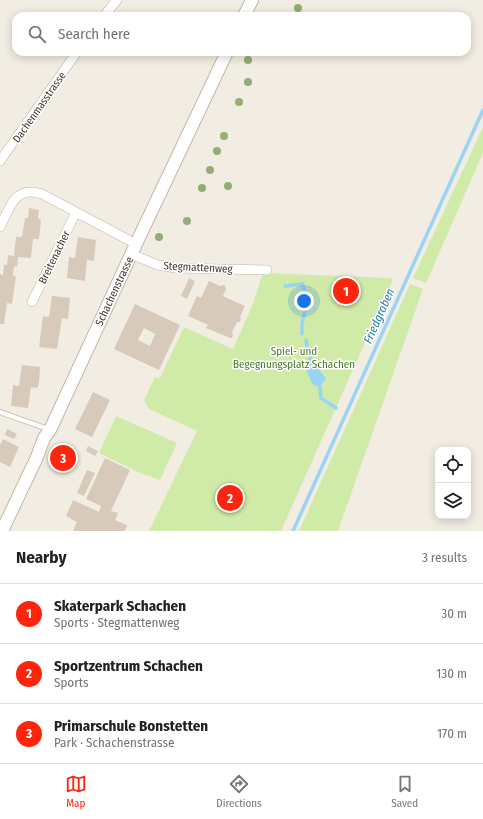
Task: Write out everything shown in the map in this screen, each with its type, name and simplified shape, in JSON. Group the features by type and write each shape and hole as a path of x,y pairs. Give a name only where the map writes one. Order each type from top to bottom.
{"street":[{"path":"107,12 117,0"},
{"path":"246,12 252,0"},
{"name":"Dachenmasstrasse","path":"0,162 75,56"},
{"name":"Schachenstrasse","path":"2,531 44,438 50,430 225,56"},
{"path":"0,227 16,197 24,192 34,191 76,212 134,249"},
{"name":"Breitenacher","path":"32,302 76,212"},
{"name":"Stegmattenweg","path":"134,249 158,265 176,268 267,270"}],"lane":[{"path":"0,412 50,430"}],"green space":[{"path":"483,127 483,153 426,283 413,278"},
{"name":"Spiel- und Begegnungsplatz Schachen","path":"263,273 390,278 392,279 392,282 281,531 149,531 197,431 149,409 144,400 155,377 160,378 184,327 233,349 252,306"},
{"path":"410,284 423,289 338,531 299,531"},
{"path":"116,416 177,443 160,480 138,472 99,453"}],"water":[{"path":"309,361 313,363 326,378 320,387 312,384 306,369"}],"building":[{"path":"29,208 39,210 38,218 41,220 39,239 33,239 31,258 18,257 17,267 14,266 13,276 16,276 12,304 7,303 4,324 0,324 0,274 3,275 4,265 7,265 8,255 14,256 16,237 22,237 25,218 28,218"},
{"path":"78,237 96,240 94,261 87,260 85,281 67,278 69,257 75,258"},
{"path":"189,278 195,281 187,299 181,296"},
{"path":"209,281 220,286 225,286 226,289 223,296 245,306 240,317 240,322 237,322 232,332 232,338 206,328 208,325 188,316 197,296 201,298"},
{"path":"52,296 70,298 68,319 62,318 57,349 39,347 43,316 49,317"},
{"path":"135,304 180,325 159,370 114,349","holes":["144,328 155,334 150,346 138,340"]},
{"path":"22,365 40,367 39,383 37,388 31,387 28,408 11,406 13,385 19,386"},
{"path":"93,392 110,400 92,437 75,429"},
{"path":"7,429 17,434 14,439 5,435"},
{"path":"3,439 19,447 10,467 0,462 0,445"},
{"path":"88,446 98,451 95,456 86,451"},
{"path":"105,458 130,470 111,511 118,513 115,520 127,525 125,531 73,531 77,522 66,516 73,500 99,512 101,506 86,499"},
{"path":"87,470 95,473 84,496 77,493"}],"waterway":[{"name":"Friedgraben","path":"293,531 483,110"},
{"path":"285,286 303,284 307,302 302,324 302,334"},
{"path":"306,340 307,348 311,352 309,361"},
{"path":"320,387 321,398 336,408"}],"place":[{"name":"Skaterpark Schachen","path":"346,291"},
{"name":"Primarschule Bonstetten","path":"63,458"},
{"name":"Sportzentrum Schachen","path":"230,498"}]}
